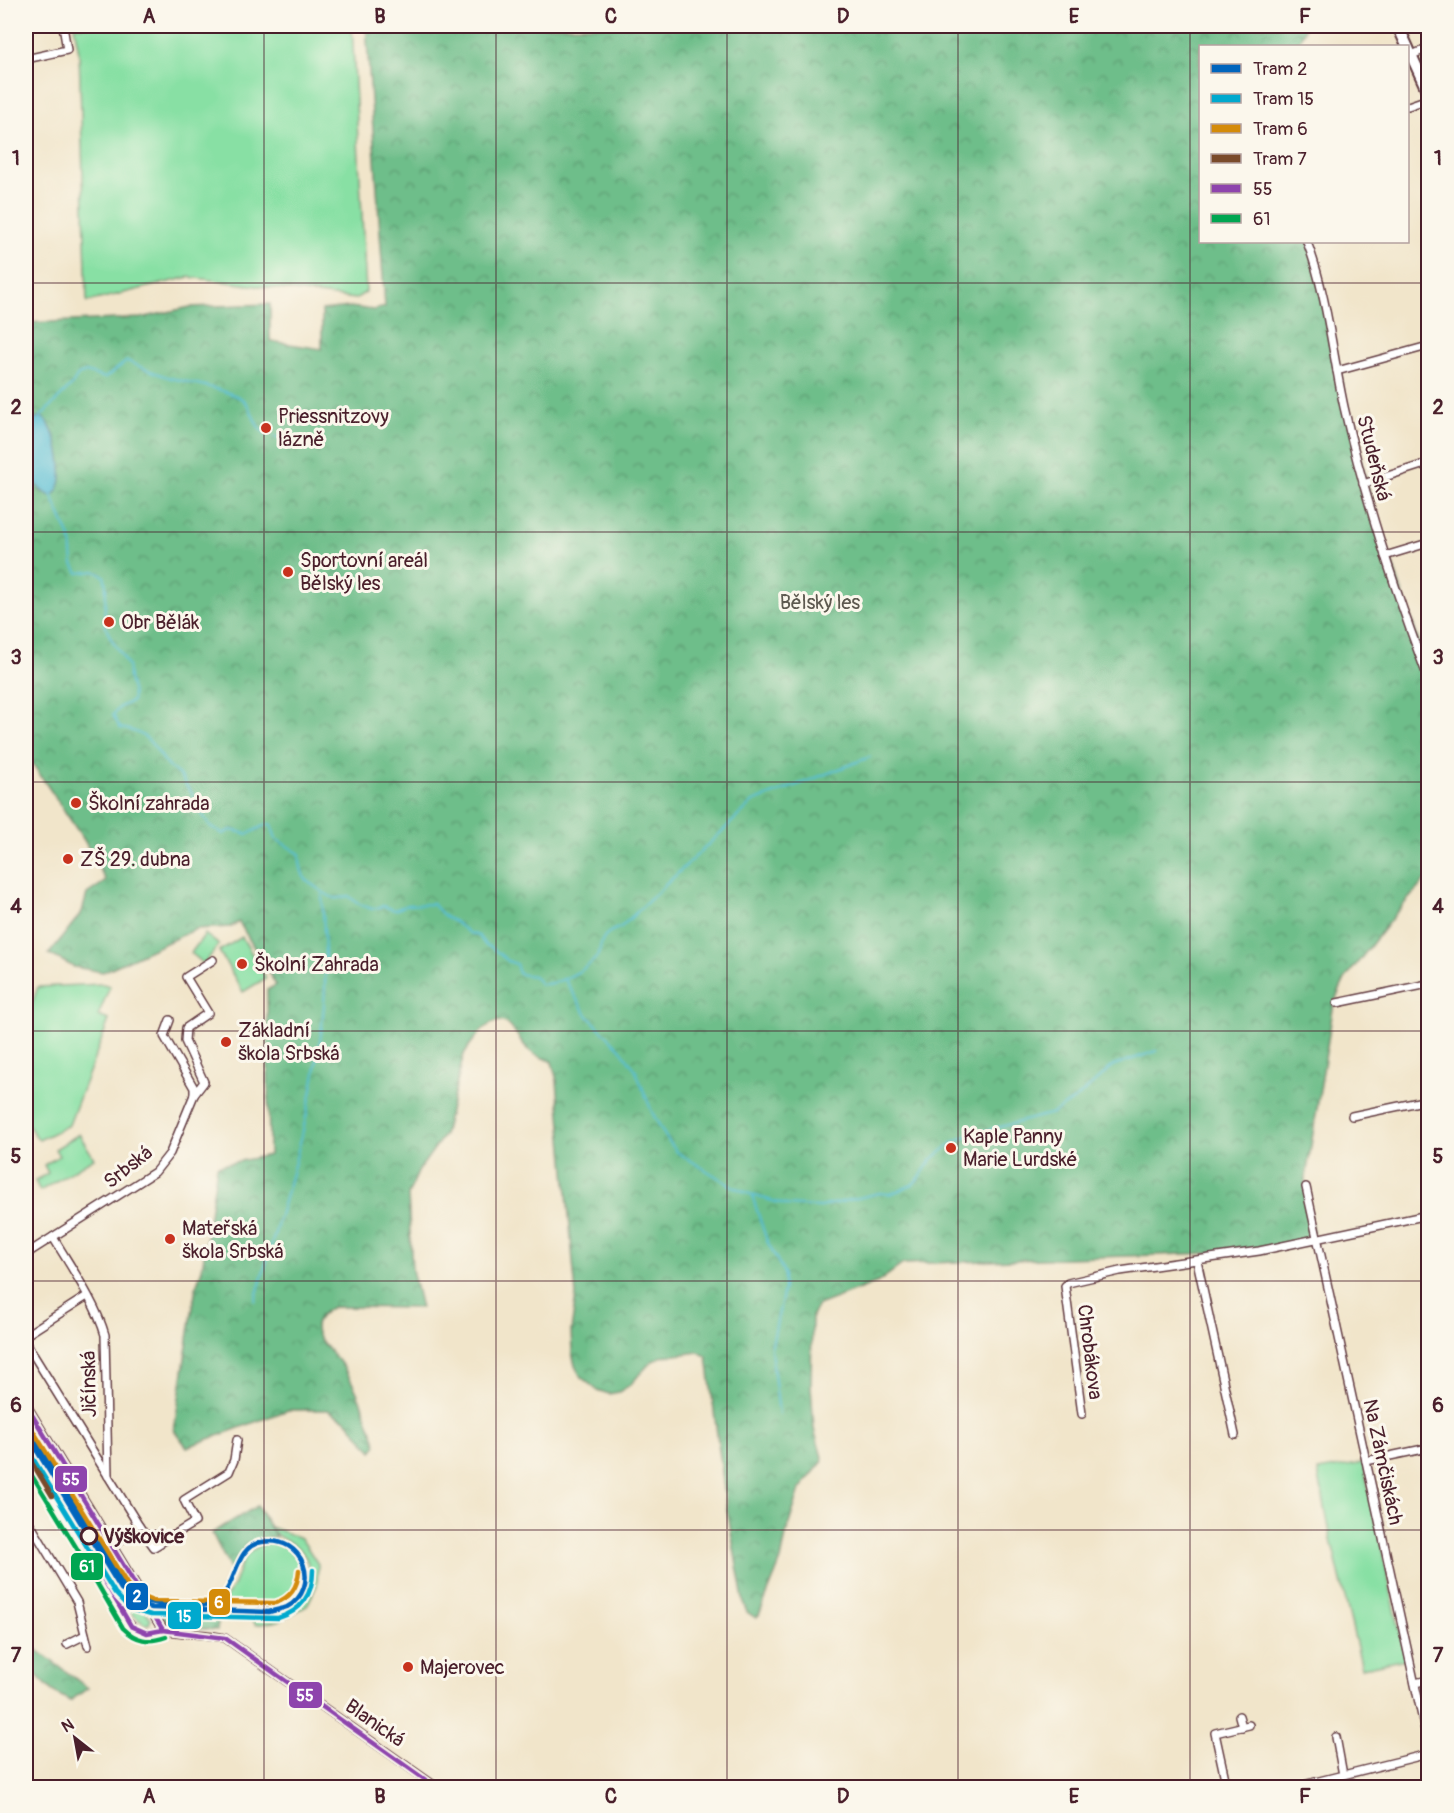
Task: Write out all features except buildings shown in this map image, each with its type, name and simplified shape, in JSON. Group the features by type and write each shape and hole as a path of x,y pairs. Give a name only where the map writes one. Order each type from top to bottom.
{"main road":[{"path":"1398,26 1407,45"},
{"path":"1409,49 1428,92"}],"street":[{"path":"26,59 67,50 63,26"},
{"path":"1412,55 1428,48"},
{"path":"1409,105 1428,99"},
{"name":"Studeňská","path":"1307,243 1316,267 1363,484 1385,556 1428,678"},
{"path":"1337,371 1428,346"},
{"path":"1363,484 1428,463"},
{"path":"1385,556 1428,543"},
{"name":"Srbská","path":"26,1254 154,1172 170,1153 194,1095 204,1082 185,1041 186,1028 208,1013 186,977 213,960"},
{"path":"1337,1003 1428,984"},
{"path":"170,1020 164,1036 194,1088 194,1095"},
{"path":"1352,1116 1428,1100"},
{"name":"Na Zámčiskách","path":"1306,1186 1428,1744"},
{"name":"Chrobákova","path":"1082,1414 1065,1286 1068,1283 1093,1276 1317,1240 1426,1216 1428,1240"},
{"name":"Jičínská","path":"53,1237 102,1324 105,1335 108,1476"},
{"path":"1197,1261 1235,1435"},
{"path":"26,1335 87,1296"},
{"name":"Jičínská","path":"26,1343 154,1547 195,1522 184,1500 229,1472 234,1460 237,1440"},
{"path":"26,1406 163,1630 153,1634 143,1633 128,1623 104,1579 36,1468 28,1461 26,1451"},
{"path":"1366,1461 1428,1448"},
{"path":"26,1475 36,1468"},
{"path":"26,1511 77,1602 88,1646"},
{"path":"112,1548 139,1526"},
{"name":"Blanická","path":"163,1630 225,1638 438,1788"},
{"path":"67,1644 85,1635"},
{"path":"1415,1683 1428,1680"},
{"path":"1227,1788 1215,1732 1246,1726 1239,1716"},
{"path":"1336,1737 1343,1775"},
{"path":"1307,1784 1428,1754"}],"green space":[{"path":"74,26 352,26 366,292 355,299 189,277 87,302 79,52"},
{"name":"Bělský les","path":"366,26 1306,26 1297,45 1199,45 1199,243 1310,243 1318,264 1344,392 1373,506 1428,668 1428,877 1396,913 1345,979 1334,1003 1305,1183 1315,1244 1247,1255 1242,1252 903,1264 878,1282 818,1305 812,1315 811,1386 814,1429 823,1461 800,1489 787,1530 781,1560 756,1618 747,1612 744,1605 726,1504 707,1357 699,1352 660,1357 651,1362 630,1385 619,1392 609,1394 597,1390 581,1377 575,1366 571,1331 576,1295 557,1081 552,1062 531,1052 513,1029 500,1021 494,1022 482,1031 464,1054 444,1135 419,1170 408,1195 412,1270 421,1308 333,1307 318,1321 316,1328 319,1337 346,1371 361,1402 377,1445 372,1451 347,1421 328,1410 288,1410 187,1447 174,1430 217,1166 269,1155 267,990 276,985 239,922 230,927 196,929 103,972 74,967 49,954 82,912 87,894 106,881 84,840 26,754 26,323 141,318 190,307 270,304 270,341 322,349 322,310 350,307 374,310 385,307"},
{"path":"205,934 219,945 204,964 191,953"},
{"name":"Školní Zahrada","path":"242,937 266,978 243,992 219,951"},
{"path":"103,984 110,986 98,1016 109,1020 69,1125 39,1140 26,1123 26,1019 38,987"},
{"path":"79,1134 94,1158 40,1191 35,1181 48,1173 44,1165 59,1156 55,1149"},
{"path":"26,1415 66,1481 64,1482 26,1421"},
{"path":"1363,1463 1406,1659 1362,1668 1332,1544 1318,1471"},
{"path":"257,1506 276,1537 260,1539 248,1546 238,1557 231,1571 212,1533"},
{"path":"270,1527 301,1538 318,1564 317,1585 307,1606 278,1621 256,1625 252,1619 278,1615 277,1613 288,1609 289,1612 304,1600 302,1598 309,1578 308,1564 302,1551 279,1537"},
{"path":"89,1540 108,1575 129,1601 142,1608 148,1615 151,1619 149,1624 144,1624 131,1613 86,1542"},
{"path":"266,1543 277,1543 286,1547 300,1562 303,1581 299,1590 292,1598 290,1596 268,1604 228,1605 224,1599 234,1583 243,1560 255,1548"},
{"path":"162,1611 209,1613 219,1618 217,1630 172,1627 160,1616"},
{"path":"26,1641 88,1688 70,1701 52,1691 26,1664"}],"water":[{"path":"41,416 52,430 61,462 61,482 57,491 51,496 35,483 26,457 26,430 33,420"}],"waterway":[{"path":"40,417 71,386 78,375 86,372 105,378 127,361 165,376 214,388 239,397 248,405 258,426 266,434"},
{"path":"274,437 295,438"},
{"path":"51,494 71,540 73,564 78,573 95,571 104,576 106,582 104,614 106,627 128,666 133,695 132,701 120,707 113,715 120,728 139,733 155,747 192,793 195,808 211,827 223,834 231,830 248,834 271,824 276,839 300,854 300,866 304,877 328,895 337,898 349,896 357,903 372,909 383,906 395,910 407,905 433,904 445,917 469,933 479,936 485,945 516,964 519,974 534,976 540,984 563,979 587,966 598,955 605,936 621,927 753,802 870,757"},
{"path":"255,1301 297,1154 314,1080 325,990 322,895"},
{"path":"565,980 586,1014 621,1050 635,1069 652,1112 677,1152 730,1185 752,1195 767,1241 784,1273 784,1289 771,1349 779,1414"},
{"path":"752,1195 786,1205 820,1207 879,1193 890,1194 912,1185 931,1160 952,1143 964,1137 1053,1113 1077,1098 1114,1065 1157,1051"}],"tram line":[{"name":"2","path":"26,1425 125,1587 135,1596 163,1605 197,1606 212,1603 227,1590 245,1552 262,1542 277,1542 289,1546 298,1554 306,1576 304,1588 298,1598 287,1607 269,1612 152,1608 134,1602 121,1589 26,1433"},
{"name":"6","path":"32,1429 127,1584 138,1595 153,1601 275,1603 293,1591 299,1570"},
{"name":"15","path":"26,1447 115,1593 130,1609 151,1615 278,1618 293,1611 304,1601 311,1587 313,1570"},
{"name":"7","path":"26,1453 52,1496"},
{"path":"202,1606 269,1607 289,1599"}],"transit line":[{"name":"55","path":"26,1405 163,1630"},
{"name":"61","path":"26,1419 62,1479"},
{"name":"61","path":"26,1465 123,1628 143,1640 166,1637"},
{"name":"55","path":"84,1546 131,1626 147,1633 163,1630"},
{"name":"55","path":"163,1630 225,1638 437,1788"}],"place":[{"name":"Priessnitzovy lázně","path":"266,428"},
{"name":"Sportovní areál Bělský les","path":"288,572"},
{"name":"Obr Bělák","path":"109,622"},
{"name":"Školní zahrada","path":"76,803"},
{"name":"ZŠ 29. dubna","path":"68,859"},
{"name":"Školní Zahrada","path":"242,964"},
{"name":"Základní škola Srbská","path":"226,1042"},
{"name":"Kaple Panny Marie Lurdské","path":"951,1148"},
{"name":"Mateřská škola Srbská","path":"170,1239"},
{"name":"Výškovice","path":"89,1536"},
{"name":"Majerovec","path":"408,1667"}]}
